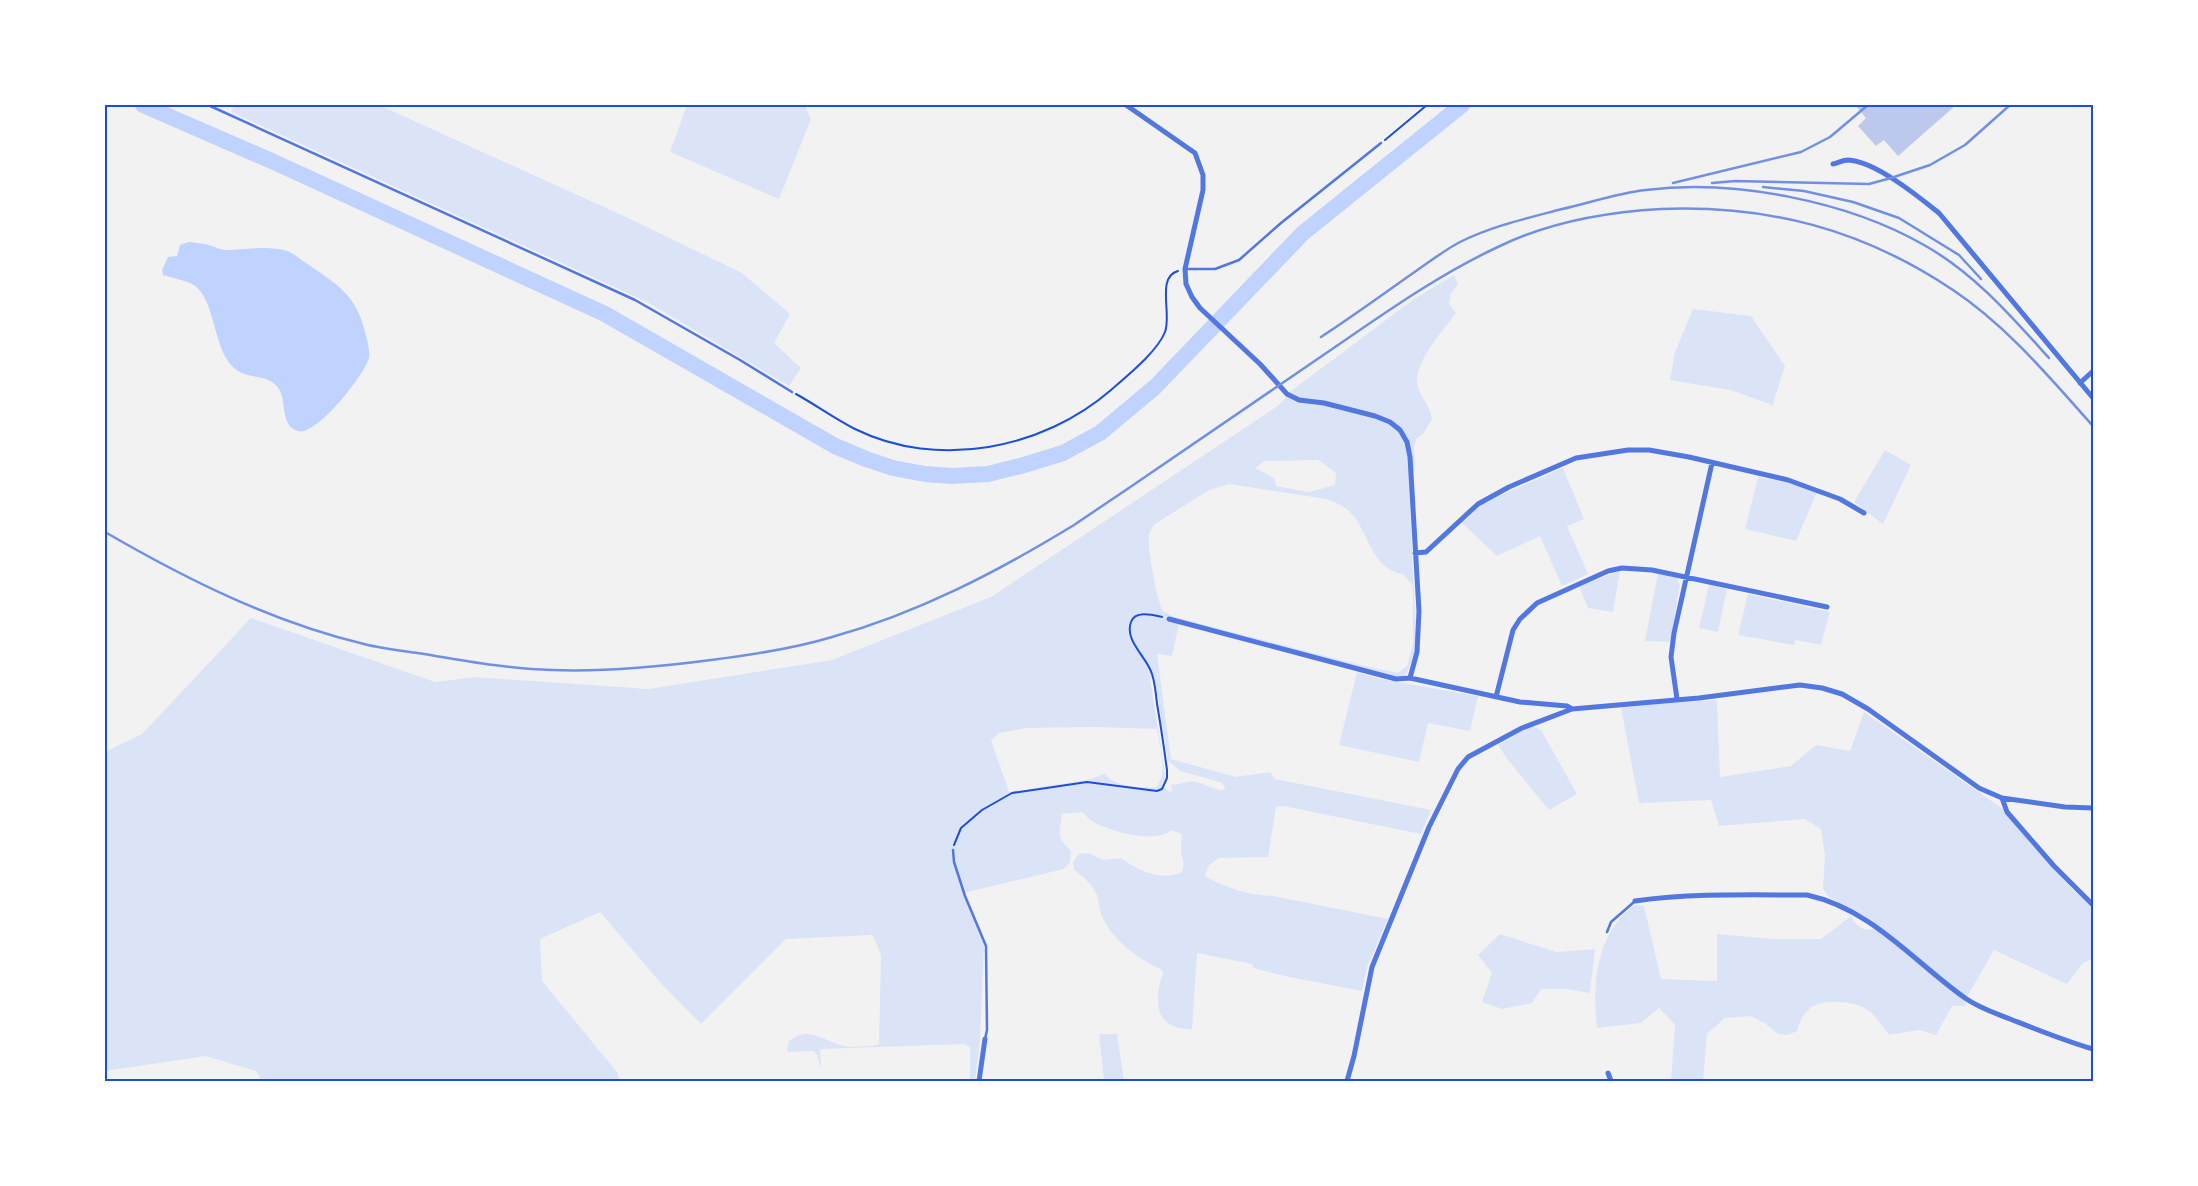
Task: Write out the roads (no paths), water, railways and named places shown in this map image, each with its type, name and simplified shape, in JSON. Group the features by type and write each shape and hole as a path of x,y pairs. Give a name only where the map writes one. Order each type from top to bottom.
{"street":[{"path":"1126,105 1195,154 1203,175 1203,190 1185,269 1186,284 1200,308 1232,337 1287,394 1299,400 1324,403 1375,416 1390,422 1400,430 1407,442 1410,457 1419,611 1418,644 1410,678"},
{"path":"1833,164 1847,160 1858,162 1885,174 1909,189 1939,213 2093,398"},
{"path":"2080,383 2093,371"},
{"path":"1416,554 1426,552 1478,504 1509,488 1576,458 1628,450 1649,450 1788,480 1817,489 1840,499 1864,513"},
{"path":"1677,699 1671,657 1674,633 1712,463"},
{"path":"1496,697 1513,630 1520,619 1537,603 1608,571 1622,568 1652,570 1828,607"},
{"path":"1169,619 1396,679 1410,678 1520,702 1567,706 1572,709"},
{"path":"1347,1081 1372,967 1429,827 1458,770 1468,757 1486,746 1545,718 1572,709 1800,685 1822,688 1842,694 1868,709 1979,788 2002,798 2065,807 2093,808"},
{"path":"2002,798 2007,812 2054,866 2093,905"},
{"path":"1635,901 1667,896 1807,895 1819,897 1873,924 1903,946 1966,999 1986,1010 2051,1036 2093,1049"},
{"path":"979,1081 985,1039"},
{"path":"1608,1072 1611,1081"}],"lane":[{"path":"208,105 635,300 732,355 792,392"},
{"path":"1185,269 1215,269 1239,260 1380,143"},
{"path":"953,850 954,862 965,896 986,946 987,1030 985,1039"},
{"path":"1607,932 1615,918 1635,901"}],"water":[{"path":"189,242 206,244 224,250 265,248 287,251 337,285 351,300 361,319 368,345 369,358 366,366 350,390 316,424 306,430 298,431 292,428 286,419 279,389 269,380 239,371 226,358 206,300 200,290 192,284 163,275 162,270 168,257 177,256 180,245"}],"waterway":[{"path":"143,105 274,162 605,314 835,446 893,468 925,474 952,476 988,474 1024,465 1063,453 1100,433 1155,387 1303,233 1462,105"}],"railway":[{"path":"1673,183 1801,152 1830,137 1868,105"},
{"path":"1712,183 1735,181 1869,184 1930,165 1965,145 2010,105"},
{"path":"1321,337 1446,250 1485,231 1523,219 1625,193 1680,187 1716,188 1753,191 1826,205 1861,216 1924,245 1976,282 2006,311 2049,358"},
{"path":"1763,187 1804,191 1853,202 1899,218 1959,255 1981,279"},
{"path":"105,532 198,582 263,611 330,635 386,649 472,662 536,669 612,670 671,665 787,648 832,637 895,616 956,590 1016,559 1074,525 1407,298 1476,258 1519,238 1558,225 1599,216 1661,209 1739,211 1777,217 1813,225 1884,251 1919,269 1973,304 2010,336 2093,426"}]}
